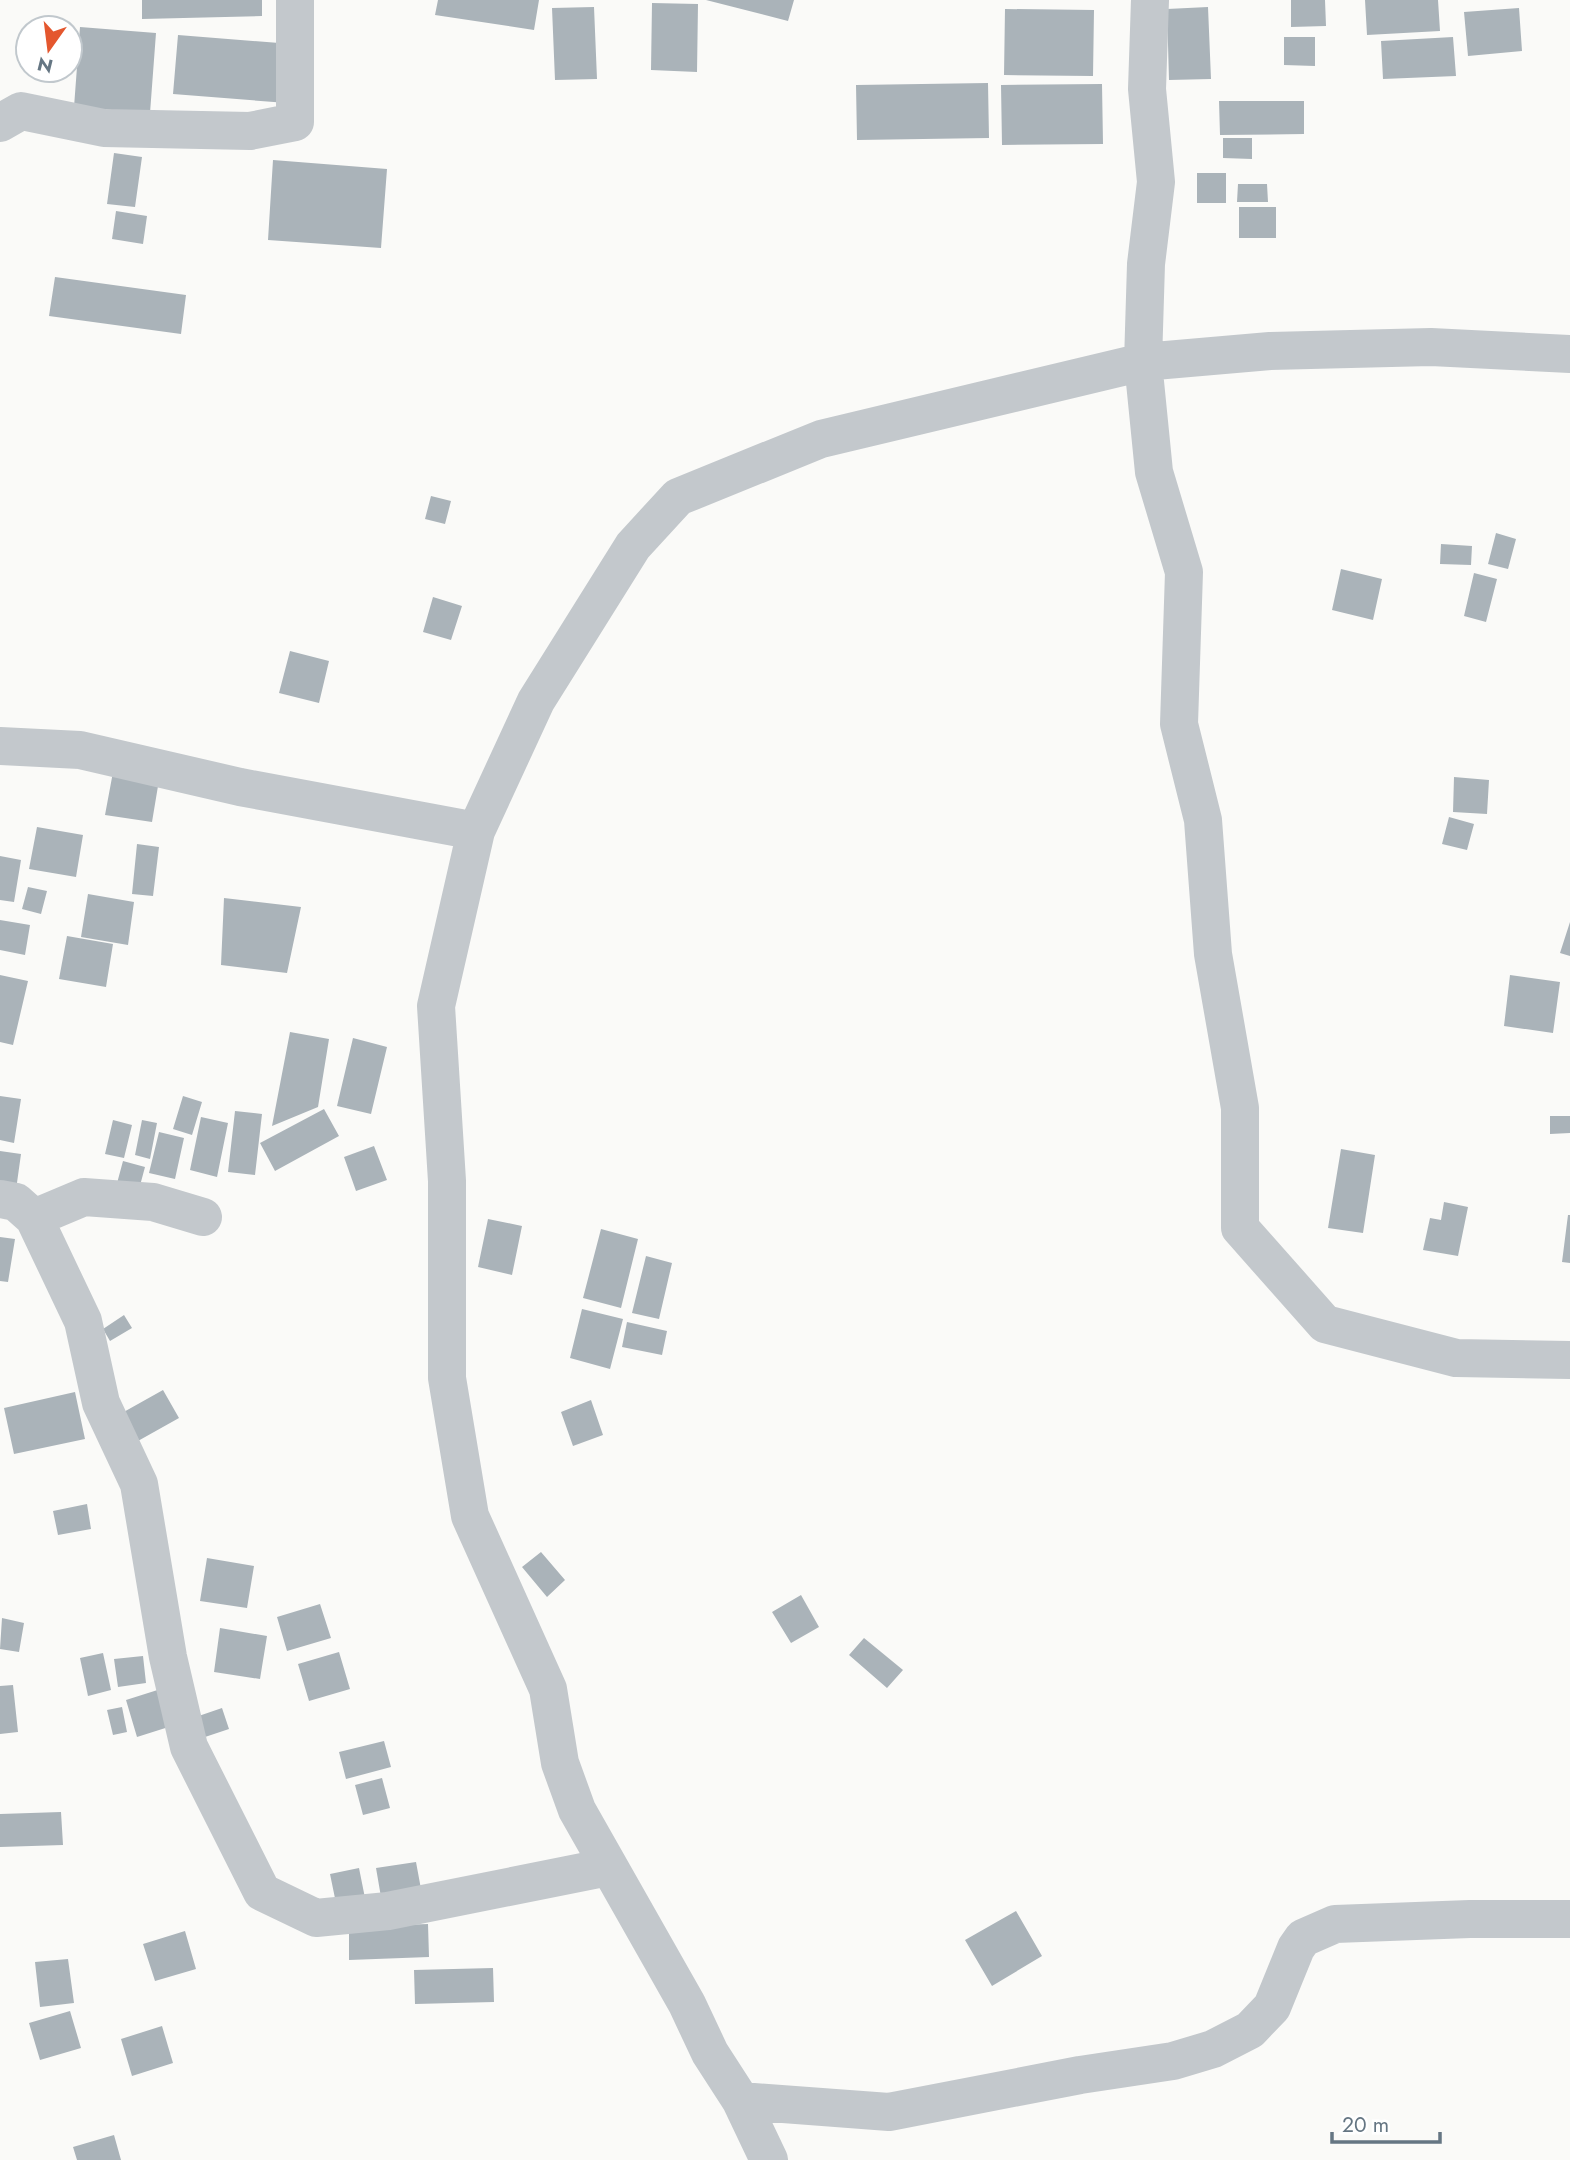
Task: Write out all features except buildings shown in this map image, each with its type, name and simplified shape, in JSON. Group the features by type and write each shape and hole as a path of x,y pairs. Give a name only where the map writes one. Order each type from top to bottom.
{"street":[{"path":"0,124 21,111 104,128 250,131 295,122 295,0"},
{"path":"1150,0 1147,89 1156,182 1146,264 1143,362 1154,472 1184,572 1180,724 1203,820 1213,954 1240,1108 1240,1228 1325,1324 1456,1358 1570,1360"},
{"path":"769,2160 741,2101 710,2053 687,2004 578,1810 560,1763 548,1689 470,1516 447,1378 447,1181 436,1006 476,831 536,701 633,546 678,497 821,439 1143,362 1270,351 1431,347 1570,355"},
{"path":"0,746 79,750 240,787 476,831"},
{"path":"34,1218 84,1197 153,1202 203,1217"},
{"path":"0,1199 16,1202 34,1218 83,1321 101,1403 139,1484 168,1657 188,1747 262,1892 316,1918 388,1911 608,1867"},
{"path":"741,2101 889,2112 1080,2075 1173,2061 1213,2049 1250,2029 1272,2007 1296,1948 1303,1938 1335,1924 1471,1919 1570,1919"}]}
